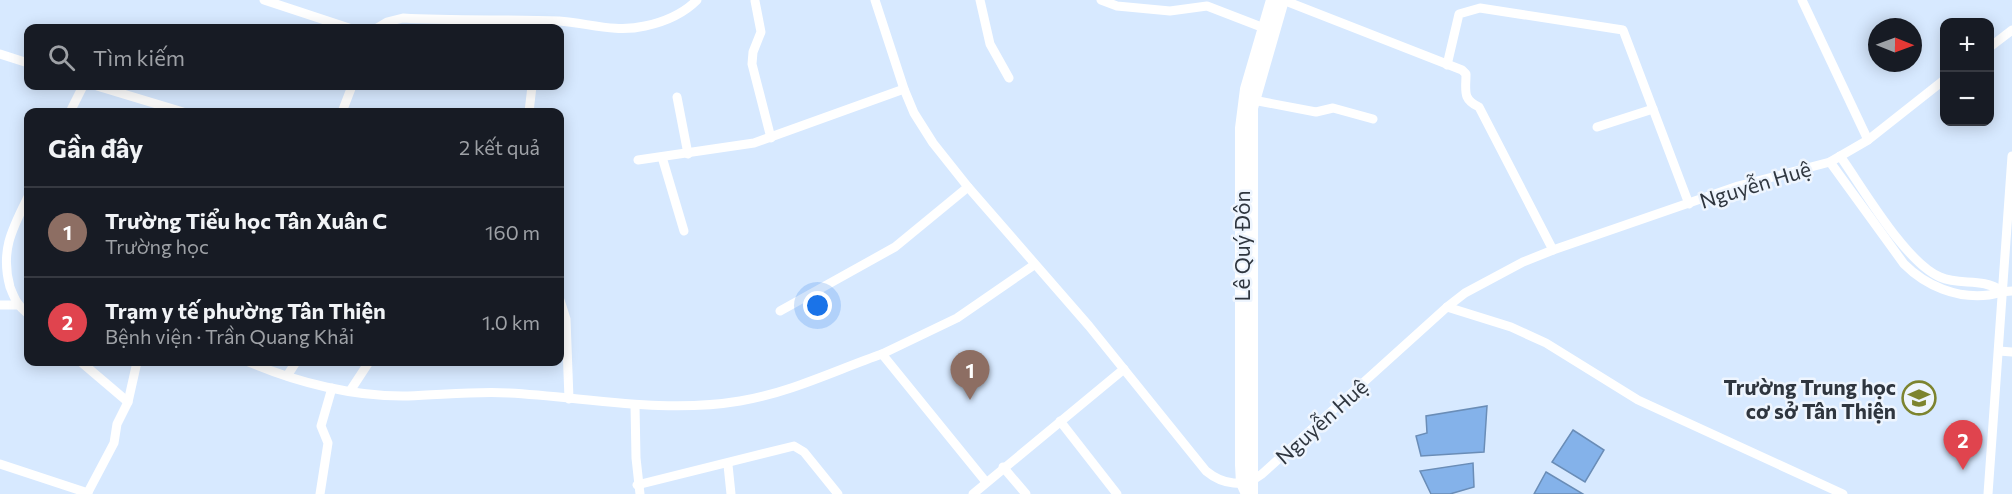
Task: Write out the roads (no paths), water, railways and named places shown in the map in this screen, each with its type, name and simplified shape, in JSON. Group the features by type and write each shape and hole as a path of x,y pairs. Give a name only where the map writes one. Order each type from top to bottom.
{"main road":[{"name":"Lê Quý Đôn","path":"1248,488 1243,105 1272,0"},
{"name":"Lê Quý Đôn","path":"1246,226 1253,100 1283,0"}],"street":[{"path":"264,0 337,24"},
{"path":"546,24 567,22 611,29 644,27 678,15 697,0"},
{"path":"875,0 904,89 928,134 968,187 1124,369 1206,471 1217,480 1248,488"},
{"path":"980,0 990,44 1009,78"},
{"path":"1101,0 1117,6 1170,11 1207,6 1264,28"},
{"path":"1283,0 1447,64 1466,74 1464,93 1466,99 1479,107 1553,250"},
{"path":"1802,0 1868,140"},
{"path":"754,1 761,32 753,52 752,64 771,138"},
{"path":"1447,64 1460,14 1480,8 1620,28 1623,30 1689,204"},
{"path":"384,24 404,18 516,24"},
{"path":"1994,43 2012,30"},
{"path":"0,54 24,62"},
{"name":"Nguyễn Huệ","path":"1248,488 1447,307 1466,293 1513,267 1553,250 1738,186 1830,162 1868,140 1940,83"},
{"path":"639,160 739,147 771,138 904,89"},
{"path":"72,108 81,90"},
{"path":"111,90 170,108"},
{"path":"344,108 350,90"},
{"path":"530,108 532,90"},
{"path":"677,97 688,154"},
{"path":"1253,100 1316,112 1333,108 1373,119"},
{"path":"1597,127 1653,109"},
{"path":"1840,156 1893,231 1915,259 1931,273 1943,279 1990,283 2007,291"},
{"path":"1988,494 1999,351 2007,291 2012,156"},
{"path":"662,157 684,231"},
{"path":"1830,162 1904,264 1916,276 1946,291 1989,295 2007,291"},
{"path":"780,311 895,247 968,187"},
{"path":"24,205 10,234 3,261 17,305 24,311"},
{"path":"260,366 332,388 406,396 508,393 635,405 741,401 766,395 882,354 957,318 1034,265"},
{"path":"0,305 17,305"},
{"path":"1447,307 1511,327 1546,343 1638,400 1826,490 1843,494"},
{"path":"564,313 569,399"},
{"path":"1999,351 2012,352"},
{"path":"882,354 986,482"},
{"path":"86,366 128,402"},
{"path":"0,464 87,494 114,443 117,424 128,402 136,366"},
{"path":"287,376 293,366"},
{"path":"350,391 366,366"},
{"path":"973,494 1124,369"},
{"path":"320,494 328,445 321,426 332,388"},
{"path":"635,405 639,490 798,446 838,494"},
{"path":"1060,421 1117,494"},
{"path":"728,465 731,494"},
{"path":"1003,467 1026,494"}],"water":[{"path":"1487,406 1484,452 1421,456 1416,436 1427,433 1426,416"},
{"path":"1573,430 1604,450 1585,482 1552,462"},
{"path":"1473,463 1474,487 1450,494 1431,494 1420,471"},
{"path":"1546,472 1583,494 1534,494"}],"place":[{"name":"Trường Trung học cơ sở Tân Thiện","path":"1919,398"},
{"name":"Trường Tiểu học Tân Xuân C","path":"970,400"},
{"name":"Trạm y tế phường Tân Thiện","path":"1963,470"}]}
